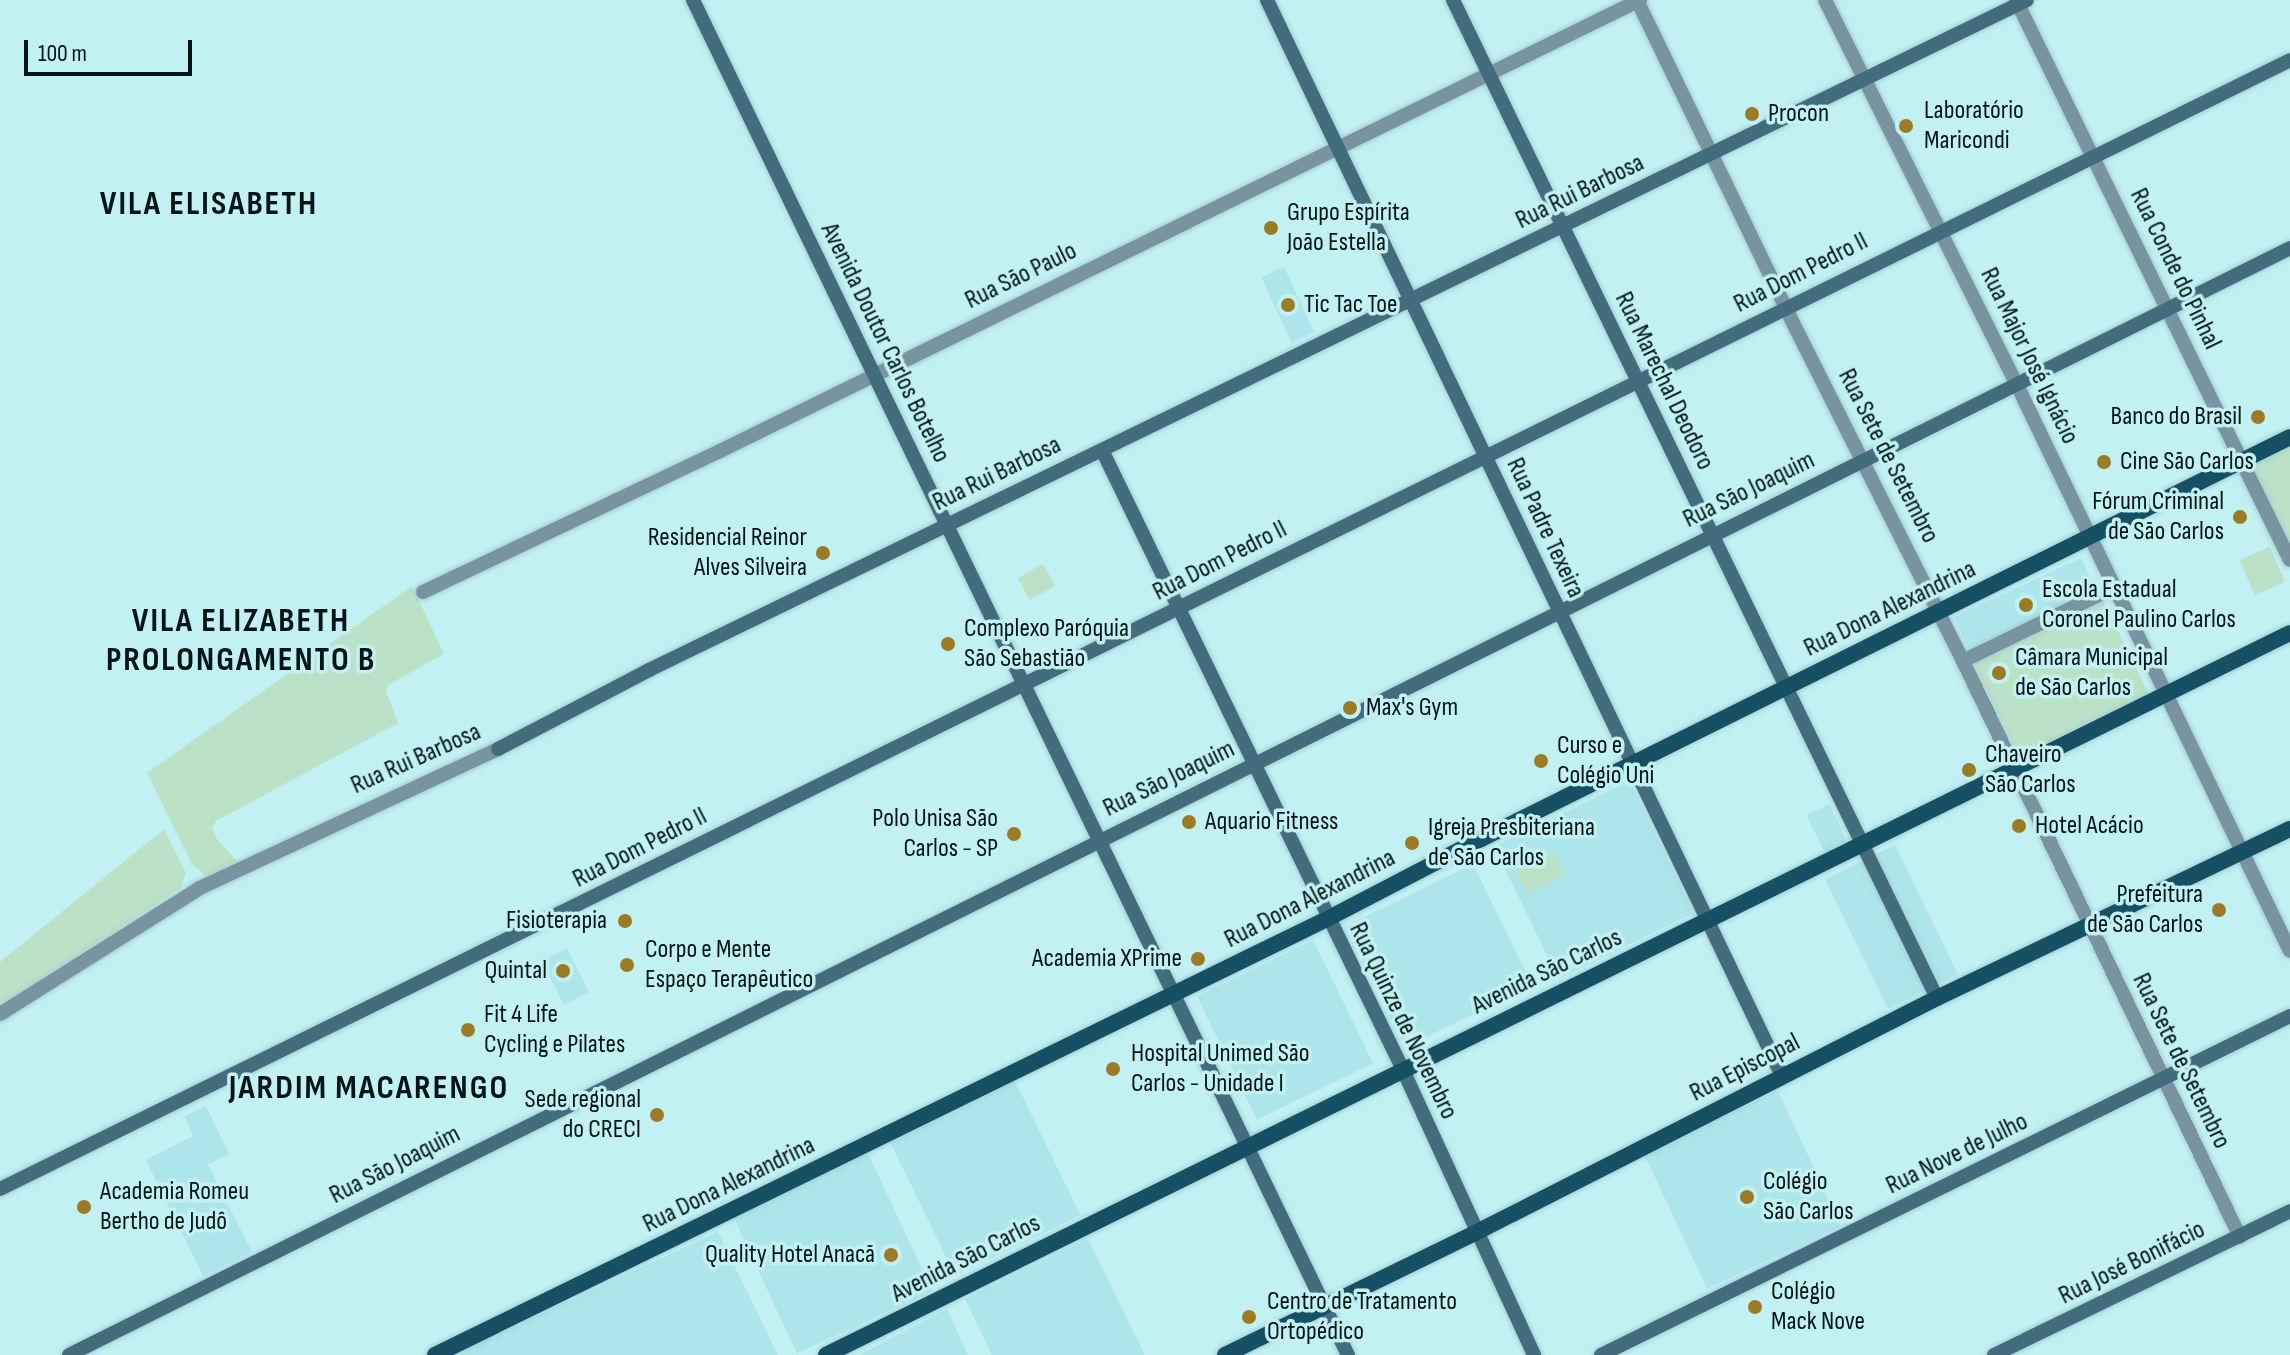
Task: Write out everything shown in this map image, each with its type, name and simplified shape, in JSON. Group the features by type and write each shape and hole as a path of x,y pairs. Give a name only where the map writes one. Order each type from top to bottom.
{"main road":[{"name":"Avenida Doutor Carlos Botelho","path":"693,0 1348,1355"},
{"name":"Rua Padre Texeira","path":"1267,0 1782,1076"},
{"name":"Rua Marechal Deodoro","path":"1453,0 1937,998"},
{"name":"Rua Rui Barbosa","path":"498,749 649,670 1713,155 2021,1"},
{"name":"Rua Dom Pedro II","path":"0,1189 1637,380 1787,309 1940,229 2290,60"},
{"name":"Rua São Joaquim","path":"69,1355 2290,248"},
{"name":"Rua Dona Alexandrina","path":"435,1355 1327,919 1787,686 2290,437"},
{"name":"Rua Quinze de Novembro","path":"1102,450 1251,765 1403,1070 1475,1233 1534,1355"},
{"name":"Avenida São Carlos","path":"826,1355 2290,633"},
{"name":"Rua Episcopal","path":"1225,1355 1475,1233 1937,998 2290,829"},
{"name":"Rua Nove de Julho","path":"1601,1355 2290,1016"},
{"name":"Rua José Bonifácio","path":"1994,1355 2290,1211"}],"street":[{"name":"Rua São Paulo","path":"423,592 1338,149 1638,0"},
{"name":"Rua Sete de Setembro","path":"1638,0 1787,309 1963,661 2240,1237"},
{"name":"Rua Major José Ignácio","path":"1825,0 2017,385 2290,951"},
{"name":"Rua Conde do Pinhal","path":"2021,1 2092,157 2290,560"},
{"path":"1963,661 2115,587"},
{"name":"Rua Rui Barbosa","path":"0,1014 200,888 498,749"}],"shaded area":[{"name":"Tic Tac Toe","path":"1284,267 1314,332 1292,343 1261,278"},
{"name":"Escola Estadual Coronel Paulino Carlos","path":"2081,558 2096,590 1969,649 1954,617"},
{"path":"1629,781 1693,913 1559,979 1494,847"},
{"path":"1829,804 1848,843 1825,854 1807,815"},
{"path":"1895,845 1958,974 1888,1009 1825,879"},
{"path":"1473,864 1532,985 1405,1048 1345,926"},
{"path":"1313,940 1373,1063 1257,1120 1197,997"},
{"name":"Quintal","path":"567,948 589,992 564,1005 540,957 545,955 547,958"},
{"path":"1015,1081 1080,1215 955,1276 890,1142"},
{"name":"Colégio São Carlos","path":"1778,1091 1841,1226 1707,1289 1644,1154"},
{"path":"206,1106 229,1154 208,1165 252,1252 203,1276 146,1160 193,1136 185,1116"},
{"path":"867,1151 932,1291 797,1354 732,1214"},
{"path":"718,1232 778,1355 453,1355"},
{"path":"1088,1239 1145,1355 992,1355 965,1299"},
{"path":"947,1309 968,1355 859,1355"}],"green space":[{"path":"2290,445 2290,542 2252,464"},
{"path":"2270,547 2285,582 2254,595 2240,560"},
{"path":"1043,564 1055,586 1030,600 1018,578"},
{"path":"412,586 444,654 388,685 386,691 398,723 216,821 212,828 217,839 239,863 206,876 192,864 147,773"},
{"path":"2103,600 2149,693 2019,757 1974,663"},
{"path":"164,829 186,873 181,888 0,1006 0,962"},
{"path":"1554,852 1565,874 1526,893 1515,871"}],"place":[{"name":"Procon","path":"1752,114"},
{"name":"Laboratório Maricondi","path":"1906,126"},
{"name":"Grupo Espírita João Estella","path":"1271,228"},
{"name":"Tic Tac Toe","path":"1288,305"},
{"name":"Banco do Brasil","path":"2258,417"},
{"name":"Cine São Carlos","path":"2104,462"},
{"name":"Fórum Criminal de São Carlos","path":"2240,517"},
{"name":"Residencial Reinor Alves Silveira","path":"823,553"},
{"name":"Escola Estadual Coronel Paulino Carlos","path":"2026,605"},
{"name":"Complexo Paróquia São Sebastião","path":"948,644"},
{"name":"Câmara Municipal de São Carlos","path":"1999,673"},
{"name":"Max's Gym","path":"1350,708"},
{"name":"Curso e Colégio Uni","path":"1541,761"},
{"name":"Chaveiro São Carlos","path":"1969,770"},
{"name":"Aquario Fitness","path":"1189,822"},
{"name":"Hotel Acácio","path":"2019,826"},
{"name":"Polo Unisa São Carlos - SP","path":"1014,834"},
{"name":"Igreja Presbiteriana de São Carlos","path":"1412,843"},
{"name":"Prefeitura de São Carlos","path":"2219,910"},
{"name":"Fisioterapia","path":"625,921"},
{"name":"Academia XPrime","path":"1198,959"},
{"name":"Corpo e Mente Espaço Terapêutico","path":"627,965"},
{"name":"Quintal","path":"563,971"},
{"name":"Fit 4 Life Cycling e Pilates","path":"468,1030"},
{"name":"Hospital Unimed São Carlos - Unidade I","path":"1113,1069"},
{"name":"Sede regional do CRECI","path":"657,1115"},
{"name":"Colégio São Carlos","path":"1747,1197"},
{"name":"Academia Romeu Bertho de Judô","path":"84,1207"},
{"name":"Quality Hotel Anacã","path":"891,1255"},
{"name":"Colégio Mack Nove","path":"1755,1307"},
{"name":"Centro de Tratamento Ortopédico","path":"1249,1317"}],"district":[{"name":"VILA ELISABETH","path":"209,204"},
{"name":"VILA ELIZABETH PROLONGAMENTO B","path":"241,640"},
{"name":"JARDIM MACARENGO","path":"369,1088"}]}
